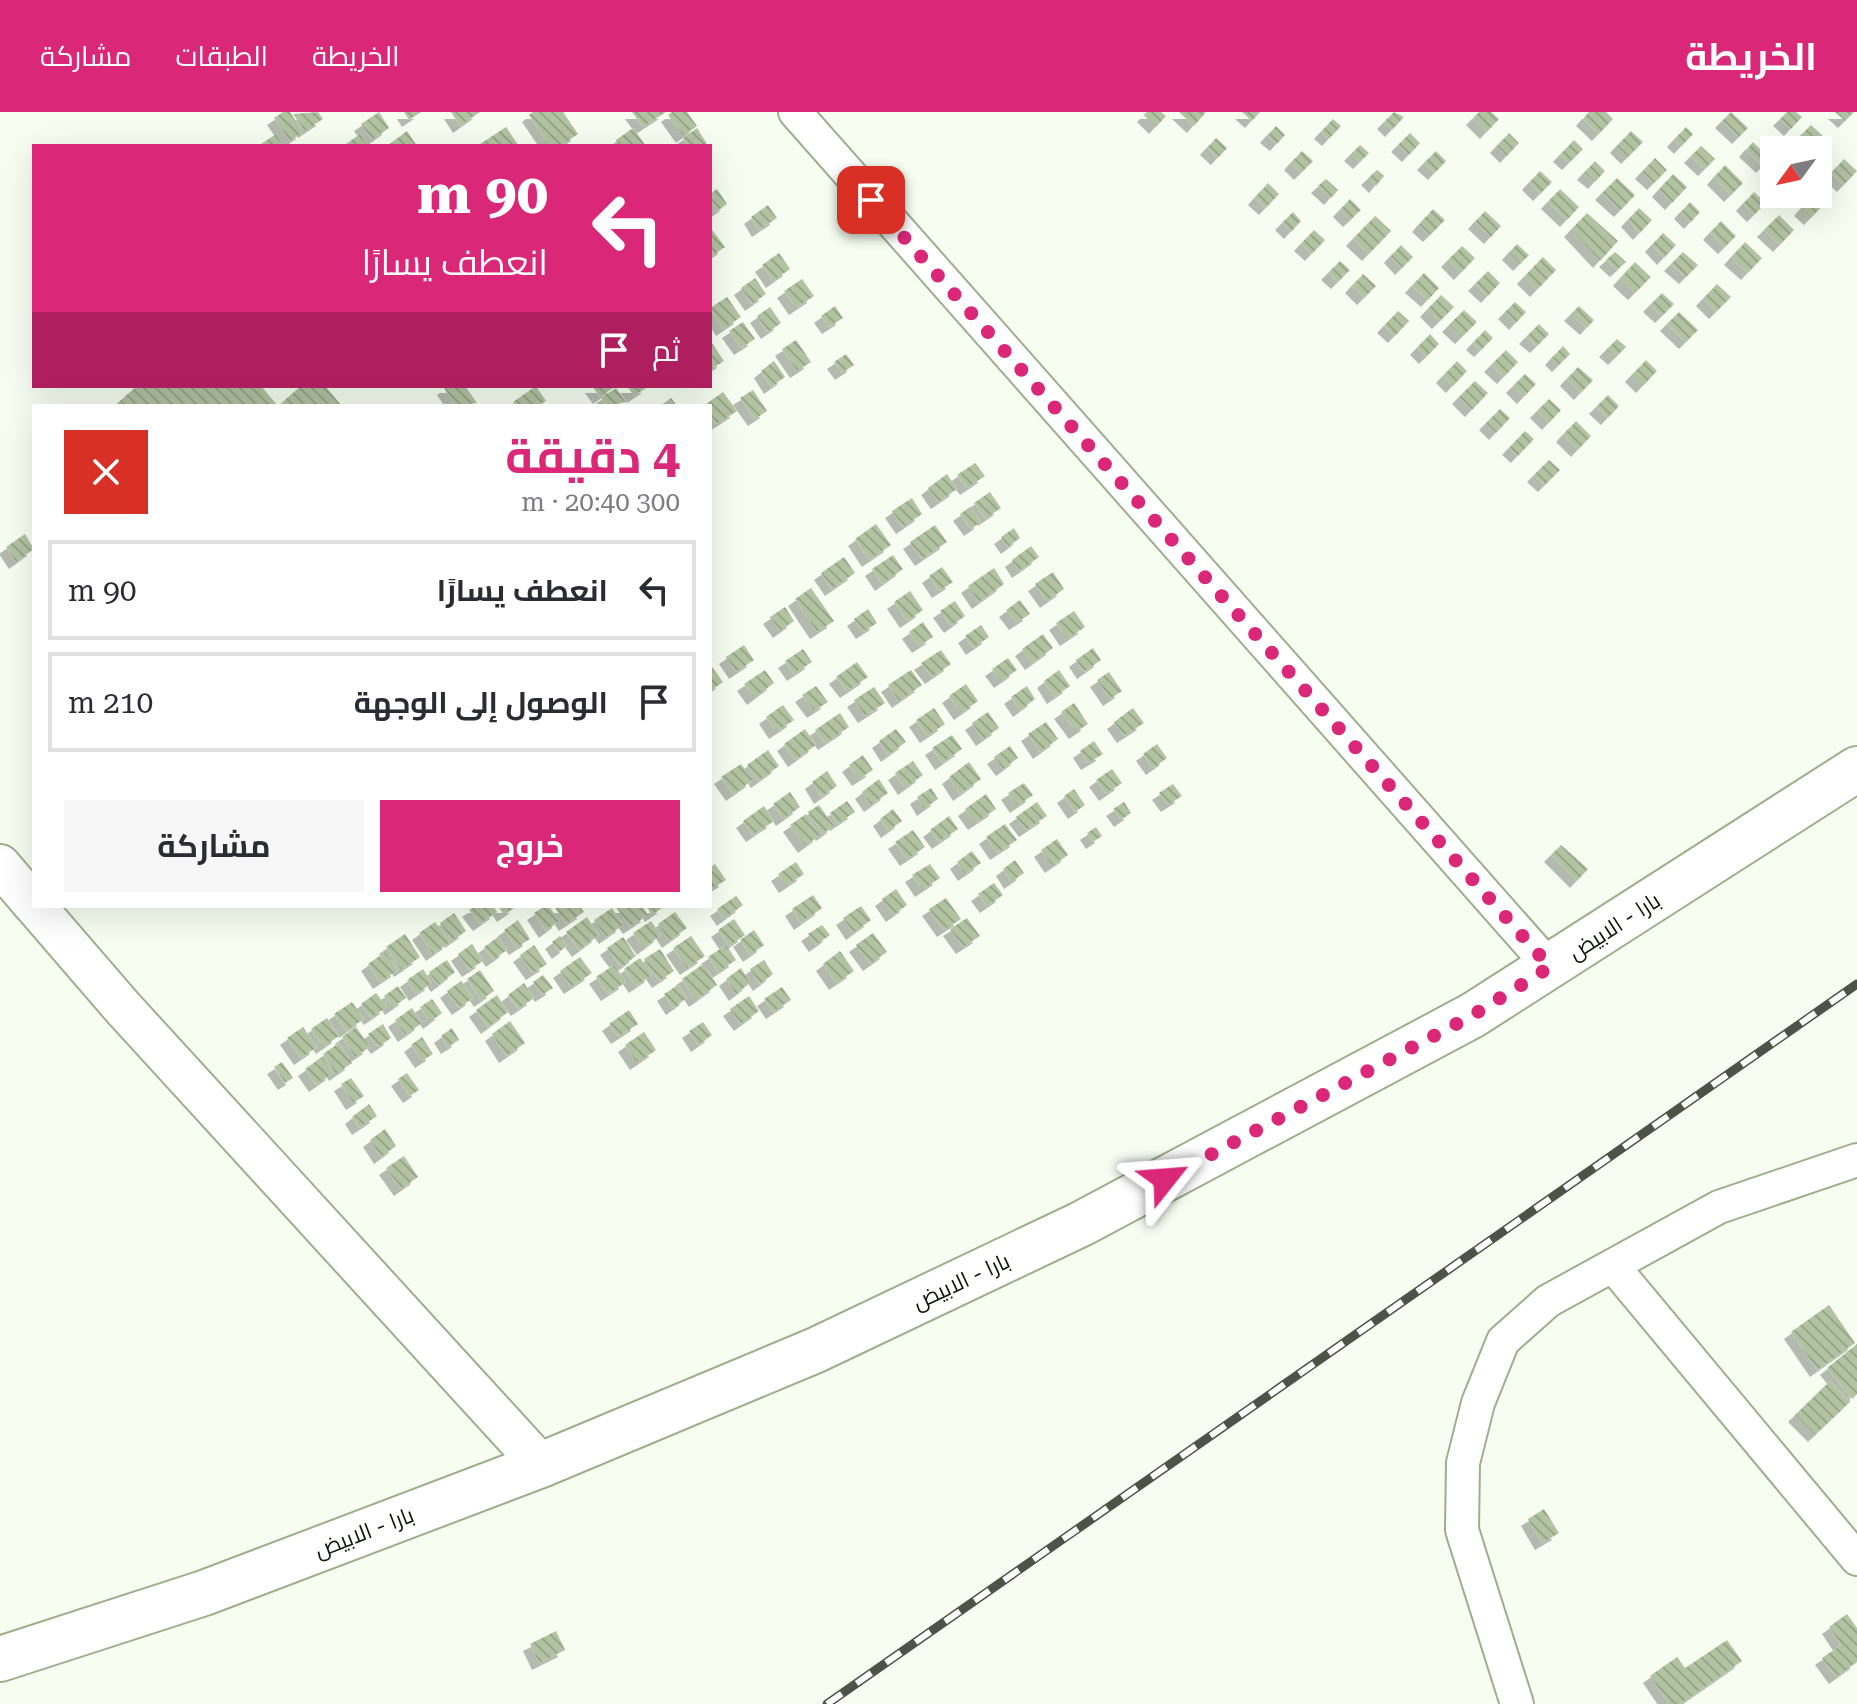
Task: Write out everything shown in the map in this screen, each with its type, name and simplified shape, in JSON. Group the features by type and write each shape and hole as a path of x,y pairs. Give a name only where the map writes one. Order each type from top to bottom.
{"main road":[{"name":"بارا - الابيض","path":"0,1659 204,1593 541,1465 816,1350 1081,1224 1473,1015 1857,769"}],"street":[{"path":"795,112 1550,967"},
{"path":"0,865 32,903"},
{"path":"37,908 123,1008 541,1465"},
{"path":"1517,1704 1462,1530 1463,1463 1478,1403 1503,1341 1548,1301 1719,1207 1857,1160"},
{"path":"1613,1266 1857,1559"}],"building":[{"path":"283,112 290,112 303,132 290,141 274,118"},
{"path":"318,112 323,119 305,131 293,114"},
{"path":"379,112 389,128 372,140 361,124"},
{"path":"404,112 421,112 409,120"},
{"path":"451,112 480,112 460,126"},
{"path":"533,112 563,112 578,134 563,144 549,144 529,115"},
{"path":"632,112 666,112 643,127"},
{"path":"687,112 697,126 683,136 668,115"},
{"path":"1147,112 1161,112 1166,116 1156,127 1144,115"},
{"path":"1179,112 1206,112 1194,126"},
{"path":"1242,112 1260,112 1252,121"},
{"path":"1394,112 1404,117 1392,130 1384,122"},
{"path":"1479,112 1491,112 1499,119 1487,132 1473,118"},
{"path":"1589,112 1606,112 1613,119 1599,134 1583,119"},
{"path":"1731,112 1748,128 1739,137 1722,121"},
{"path":"1787,112 1796,112 1802,117 1791,129 1780,119"},
{"path":"1835,112 1854,112 1845,121"},
{"path":"1333,119 1341,126 1329,139 1321,132"},
{"path":"1811,125 1823,136 1800,136"},
{"path":"1276,126 1285,135 1277,144 1267,136"},
{"path":"506,127 518,144 480,144"},
{"path":"1686,127 1693,134 1681,147 1674,140"},
{"path":"633,128 645,144 619,144 616,140"},
{"path":"697,128 707,144 687,144 683,138"},
{"path":"407,131 416,144 390,144"},
{"path":"1631,131 1643,142 1628,157 1617,146"},
{"path":"1410,133 1420,143 1409,155 1398,145"},
{"path":"1509,133 1519,143 1507,156 1497,146"},
{"path":"276,134 282,144 261,144"},
{"path":"360,134 367,144 346,144"},
{"path":"1216,138 1227,148 1218,158 1207,148"},
{"path":"1574,140 1583,149 1569,163 1560,155"},
{"path":"1753,142 1760,149 1760,163 1746,150"},
{"path":"1360,145 1369,153 1360,162 1351,154"},
{"path":"1701,146 1715,159 1705,169 1691,156"},
{"path":"1302,151 1313,161 1301,173 1291,163"},
{"path":"1436,151 1446,161 1435,173 1424,163"},
{"path":"1655,158 1667,170 1654,183 1642,172"},
{"path":"1844,159 1857,171 1844,185 1832,172"},
{"path":"1595,161 1605,171 1595,182 1584,173"},
{"path":"1725,165 1743,183 1731,195 1714,178"},
{"path":"1377,170 1384,176 1376,186 1368,178"},
{"path":"1540,171 1552,182 1540,194 1529,183"},
{"path":"1673,174 1687,187 1672,203 1659,190"},
{"path":"1617,178 1635,195 1621,210 1602,193"},
{"path":"1326,179 1338,190 1331,198 1318,186"},
{"path":"1268,183 1279,194 1266,208 1255,198"},
{"path":"717,189 727,204 716,212 712,200 712,193"},
{"path":"1560,189 1579,207 1567,220 1548,202"},
{"path":"1754,192 1760,198 1761,208 1754,215 1743,204"},
{"path":"1350,199 1361,210 1350,220 1340,210"},
{"path":"1690,202 1700,212 1691,222 1681,212"},
{"path":"768,205 777,218 759,230 751,217"},
{"path":"1639,208 1652,220 1640,233 1628,220"},
{"path":"1802,208 1820,208 1811,218"},
{"path":"1433,209 1445,220 1430,235 1419,225"},
{"path":"1485,211 1501,226 1491,237 1475,222"},
{"path":"1293,212 1301,221 1291,232 1282,223"},
{"path":"1587,213 1618,241 1600,261 1571,230"},
{"path":"1779,215 1794,230 1780,245 1764,230"},
{"path":"1375,216 1391,231 1369,254 1353,239"},
{"path":"1721,221 1736,236 1725,247 1710,233"},
{"path":"712,230 725,247 712,256"},
{"path":"1314,230 1325,240 1312,254 1301,244"},
{"path":"1663,233 1676,245 1664,258 1652,245"},
{"path":"1745,242 1762,258 1748,273 1731,258"},
{"path":"1517,244 1529,255 1520,264 1509,253"},
{"path":"1401,245 1413,257 1402,268 1391,256"},
{"path":"1462,246 1475,258 1461,273 1448,260"},
{"path":"1615,252 1626,262 1617,270 1606,260"},
{"path":"1683,252 1698,265 1686,277 1671,264"},
{"path":"779,253 790,269 773,281 762,265"},
{"path":"1543,257 1556,270 1537,290 1524,277"},
{"path":"1340,261 1350,270 1338,282 1328,273"},
{"path":"1635,262 1651,277 1635,293 1620,279"},
{"path":"1488,271 1500,283 1488,296 1475,284"},
{"path":"1424,273 1439,288 1428,300 1412,286"},
{"path":"1363,274 1376,286 1364,298 1352,286"},
{"path":"755,278 766,294 752,304 741,288"},
{"path":"802,279 814,296 796,308 784,291"},
{"path":"1717,284 1731,297 1716,312 1703,299"},
{"path":"1662,293 1674,304 1662,316 1650,305"},
{"path":"1441,295 1454,307 1439,322 1427,310"},
{"path":"727,297 741,317 723,329 712,307"},
{"path":"1515,302 1526,312 1516,323 1505,312"},
{"path":"835,306 843,318 829,327 821,316"},
{"path":"1579,306 1594,320 1587,328 1571,314"},
{"path":"770,307 781,323 768,332 757,316"},
{"path":"1464,310 1477,322 1462,337 1449,325"},
{"path":"1398,311 1409,321 1395,336 1384,326"},
{"path":"1679,312 1698,330 1686,342 1667,324"},
{"path":"743,322 755,339 741,348 729,331"},
{"path":"1539,324 1549,334 1537,346 1526,337"},
{"path":"1485,330 1493,338 1481,350 1473,343"},
{"path":"1430,334 1439,344 1426,357 1417,348"},
{"path":"1617,339 1626,347 1615,358 1606,350"},
{"path":"796,340 811,362 797,371 782,349"},
{"path":"712,343 724,361 712,369"},
{"path":"1563,346 1570,354 1559,365 1552,358"},
{"path":"1506,350 1518,362 1504,377 1491,365"},
{"path":"846,354 854,365 842,373 834,362"},
{"path":"1646,360 1657,371 1643,386 1632,375"},
{"path":"774,361 785,377 771,387 761,371"},
{"path":"1457,361 1467,371 1453,386 1443,376"},
{"path":"1578,367 1593,380 1581,393 1567,379"},
{"path":"1525,374 1536,384 1524,397 1513,386"},
{"path":"1475,381 1488,393 1472,410 1459,397"},
{"path":"135,388 263,388 276,404 116,404"},
{"path":"299,388 327,388 340,404 280,404"},
{"path":"444,388 466,388 477,403 470,404 455,404"},
{"path":"533,388 537,388 546,401 541,404 513,402"},
{"path":"593,388 613,388 600,397"},
{"path":"616,388 626,402 606,404 601,398"},
{"path":"628,388 646,388 634,396"},
{"path":"753,390 767,411 755,419 740,398"},
{"path":"723,392 737,411 717,424 712,417 712,404 706,404"},
{"path":"1608,395 1619,406 1608,418 1596,407"},
{"path":"1549,399 1561,410 1549,423 1537,411"},
{"path":"1500,409 1510,418 1496,433 1486,423"},
{"path":"1576,421 1591,436 1578,450 1563,435"},
{"path":"1525,431 1534,439 1518,456 1509,448"},
{"path":"1549,460 1560,470 1545,485 1534,475"},
{"path":"975,463 985,476 967,488 957,475"},
{"path":"947,474 957,489 938,502 928,488"},
{"path":"990,492 1001,508 985,519 974,503"},
{"path":"912,498 922,514 903,527 892,511"},
{"path":"970,507 981,522 971,529 960,514"},
{"path":"876,524 891,545 869,560 855,539"},
{"path":"935,525 947,542 922,559 910,542"},
{"path":"1014,528 1020,538 1008,547 1001,537"},
{"path":"25,534 32,550 16,562 6,547"},
{"path":"1031,546 1039,557 1019,571 1012,560"},
{"path":"893,555 903,569 882,584 872,569"},
{"path":"844,557 855,573 832,589 821,573"},
{"path":"942,567 953,582 939,591 929,576"},
{"path":"994,568 1004,584 979,602 968,586"},
{"path":"1053,572 1064,589 1047,601 1035,584"},
{"path":"811,588 834,621 817,632 795,599"},
{"path":"910,591 923,610 907,621 894,602"},
{"path":"1020,600 1030,614 1016,623 1006,610"},
{"path":"955,601 965,616 951,626 940,611"},
{"path":"785,607 794,621 780,631 770,617"},
{"path":"868,609 877,623 863,632 854,619"},
{"path":"1074,611 1085,627 1067,639 1056,623"},
{"path":"923,622 933,637 919,646 909,632"},
{"path":"981,625 989,637 973,648 965,636"},
{"path":"1043,634 1053,648 1032,663 1022,649"},
{"path":"744,645 754,660 736,672 726,657"},
{"path":"1093,648 1101,660 1084,672 1076,660"},
{"path":"803,649 812,662 794,674 785,661"},
{"path":"941,650 951,664 932,677 921,663"},
{"path":"1008,658 1017,670 1001,681 992,669"},
{"path":"857,662 868,677 847,691 836,677"},
{"path":"712,667 723,682 712,690"},
{"path":"765,670 774,683 754,698 744,684"},
{"path":"911,670 922,685 899,701 888,685"},
{"path":"1059,670 1070,686 1054,697 1044,681"},
{"path":"1109,672 1122,691 1110,699 1097,680"},
{"path":"966,684 978,701 961,713 949,696"},
{"path":"816,686 828,702 814,711 802,695"},
{"path":"1027,686 1035,699 1020,710 1011,697"},
{"path":"874,687 885,703 865,716 854,700"},
{"path":"1074,703 1088,724 1076,732 1061,712"},
{"path":"783,705 794,720 776,732 766,717"},
{"path":"934,708 945,724 927,736 916,720"},
{"path":"1133,708 1144,723 1124,736 1114,722"},
{"path":"988,712 999,728 983,739 972,723"},
{"path":"840,713 849,727 825,743 815,730"},
{"path":"1046,722 1058,739 1040,752 1028,734"},
{"path":"805,729 816,745 795,760 784,744"},
{"path":"896,729 906,742 888,755 879,741"},
{"path":"952,735 962,749 942,763 932,748"},
{"path":"1094,741 1103,754 1088,763 1080,751"},
{"path":"1157,744 1167,758 1153,768 1143,754"},
{"path":"1010,746 1018,758 1003,769 994,757"},
{"path":"768,750 779,766 758,781 747,765"},
{"path":"863,755 873,770 859,779 849,765"},
{"path":"913,761 923,775 905,788 895,773"},
{"path":"969,762 981,779 960,794 949,777"},
{"path":"741,764 753,780 733,794 721,777"},
{"path":"1112,769 1122,783 1106,794 1096,780"},
{"path":"827,771 837,786 821,797 812,782"},
{"path":"879,779 888,793 871,805 862,792"},
{"path":"1024,783 1033,795 1017,806 1008,793"},
{"path":"1173,784 1182,796 1168,805 1159,793"},
{"path":"931,788 938,799 924,809 917,797"},
{"path":"1074,789 1085,805 1075,812 1064,796"},
{"path":"790,792 800,807 783,819 773,804"},
{"path":"986,794 996,809 975,823 965,809"},
{"path":"847,801 855,812 837,824 830,813"},
{"path":"1037,802 1047,816 1026,830 1016,817"},
{"path":"1124,802 1131,813 1121,820 1113,809"},
{"path":"819,805 834,826 823,834 808,812"},
{"path":"764,806 774,821 753,835 743,821"},
{"path":"893,809 902,821 888,831 880,819"},
{"path":"806,814 820,835 805,846 790,825"},
{"path":"949,816 958,829 939,842 930,830"},
{"path":"1005,824 1017,840 997,853 986,837"},
{"path":"1096,827 1102,836 1093,842 1087,833"},
{"path":"913,830 925,847 907,859 895,842"},
{"path":"1057,839 1068,855 1052,866 1041,850"},
{"path":"1561,845 1588,869 1577,881 1551,855"},
{"path":"972,851 981,863 965,874 957,862"},
{"path":"1015,860 1024,873 1011,882 1003,869"},
{"path":"796,862 804,874 786,886 778,874"},
{"path":"715,864 726,880 712,889 712,866"},
{"path":"930,864 940,878 922,890 912,875"},
{"path":"994,883 1003,895 987,906 978,894"},
{"path":"896,889 907,905 893,915 882,899"},
{"path":"813,895 822,908 801,923 792,909"},
{"path":"736,896 743,905 724,919 717,909"},
{"path":"946,898 961,919 944,930 929,909"},
{"path":"861,906 871,920 853,933 843,918"},
{"path":"494,908 497,912 480,924 469,910"},
{"path":"499,908 514,908 504,915"},
{"path":"542,908 550,908 559,921 546,931 534,913"},
{"path":"555,908 581,908 584,912 566,924"},
{"path":"612,908 623,925 606,937 594,920"},
{"path":"616,908 643,908 648,915 630,927"},
{"path":"647,908 662,908 652,915"},
{"path":"675,912 687,928 669,941 658,924"},
{"path":"454,913 466,931 452,941 440,923"},
{"path":"587,917 599,935 579,950 566,932"},
{"path":"967,918 980,936 963,947 950,929"},
{"path":"734,919 745,935 729,946 718,930"},
{"path":"518,920 530,939 516,948 504,930"},
{"path":"651,921 661,935 644,948 633,933"},
{"path":"435,922 450,942 433,954 419,933"},
{"path":"822,925 830,935 816,945 808,934"},
{"path":"754,930 764,945 750,955 740,940"},
{"path":"873,933 887,952 870,964 856,945"},
{"path":"405,934 420,957 401,970 386,947"},
{"path":"560,936 567,946 559,952 552,942"},
{"path":"691,936 705,956 687,968 673,948"},
{"path":"498,937 507,950 493,960 484,947"},
{"path":"623,937 636,956 621,967 607,948"},
{"path":"472,944 483,961 469,970 458,954"},
{"path":"534,945 547,964 533,973 520,955"},
{"path":"726,945 736,960 718,972 708,957"},
{"path":"660,949 674,971 659,981 644,959"},
{"path":"840,951 854,971 836,983 823,964"},
{"path":"385,952 398,970 380,982 368,964"},
{"path":"580,957 592,973 571,987 560,971"},
{"path":"640,958 652,975 636,986 624,969"},
{"path":"447,960 455,972 438,985 429,972"},
{"path":"764,960 773,974 760,984 750,969"},
{"path":"703,964 717,985 696,1000 682,979"},
{"path":"614,965 626,982 608,994 596,977"},
{"path":"741,968 750,983 736,994 726,979"},
{"path":"423,969 432,983 416,994 407,980"},
{"path":"480,970 494,991 481,1000 467,979"},
{"path":"543,975 553,988 542,995 533,982"},
{"path":"461,981 473,998 459,1008 447,991"},
{"path":"524,983 534,998 518,1009 508,995"},
{"path":"678,985 687,998 673,1008 664,994"},
{"path":"398,986 406,998 392,1008 384,996"},
{"path":"782,987 791,1000 773,1012 764,999"},
{"path":"376,993 387,1007 371,1018 361,1004"},
{"path":"497,995 508,1012 488,1027 476,1010"},
{"path":"749,996 759,1011 741,1024 730,1009"},
{"path":"432,999 442,1013 430,1022 420,1007"},
{"path":"352,1002 364,1019 346,1031 334,1014"},
{"path":"412,1008 422,1023 405,1035 395,1020"},
{"path":"629,1010 638,1024 618,1037 609,1024"},
{"path":"327,1018 339,1036 323,1047 311,1029"},
{"path":"510,1021 525,1043 506,1056 492,1034"},
{"path":"703,1022 712,1035 698,1045 689,1031"},
{"path":"383,1024 391,1038 378,1047 368,1034"},
{"path":"303,1027 317,1047 301,1058 287,1038"},
{"path":"356,1027 370,1047 355,1057 342,1037"},
{"path":"452,1028 459,1040 448,1047 441,1036"},
{"path":"644,1032 656,1050 637,1063 625,1045"},
{"path":"422,1037 433,1054 422,1061 411,1045"},
{"path":"339,1043 352,1063 336,1074 323,1054"},
{"path":"322,1057 333,1073 316,1085 305,1069"},
{"path":"282,1062 293,1078 285,1083 274,1067"},
{"path":"407,1073 419,1090 410,1096 398,1079"},
{"path":"351,1078 364,1096 353,1103 341,1084"},
{"path":"369,1104 377,1116 359,1128 352,1117"},
{"path":"385,1129 396,1146 381,1157 370,1140"},
{"path":"404,1156 418,1177 401,1189 386,1168"},
{"path":"1829,1305 1855,1343 1817,1370 1791,1332"},
{"path":"1857,1344 1857,1394 1852,1399 1827,1368"},
{"path":"1830,1381 1850,1402 1815,1435 1795,1415"},
{"path":"1544,1509 1559,1533 1542,1543 1528,1519"},
{"path":"1847,1614 1857,1628 1857,1662 1836,1677 1822,1658 1841,1645 1829,1627"},
{"path":"556,1631 565,1650 539,1663 530,1644"},
{"path":"1727,1640 1742,1661 1680,1704 1669,1704 1650,1676 1677,1657 1685,1668"}],"railway":[{"path":"827,1704 1857,984"}],"route":[{"path":"871,200 1550,967 1473,1015 1165,1179"}]}
